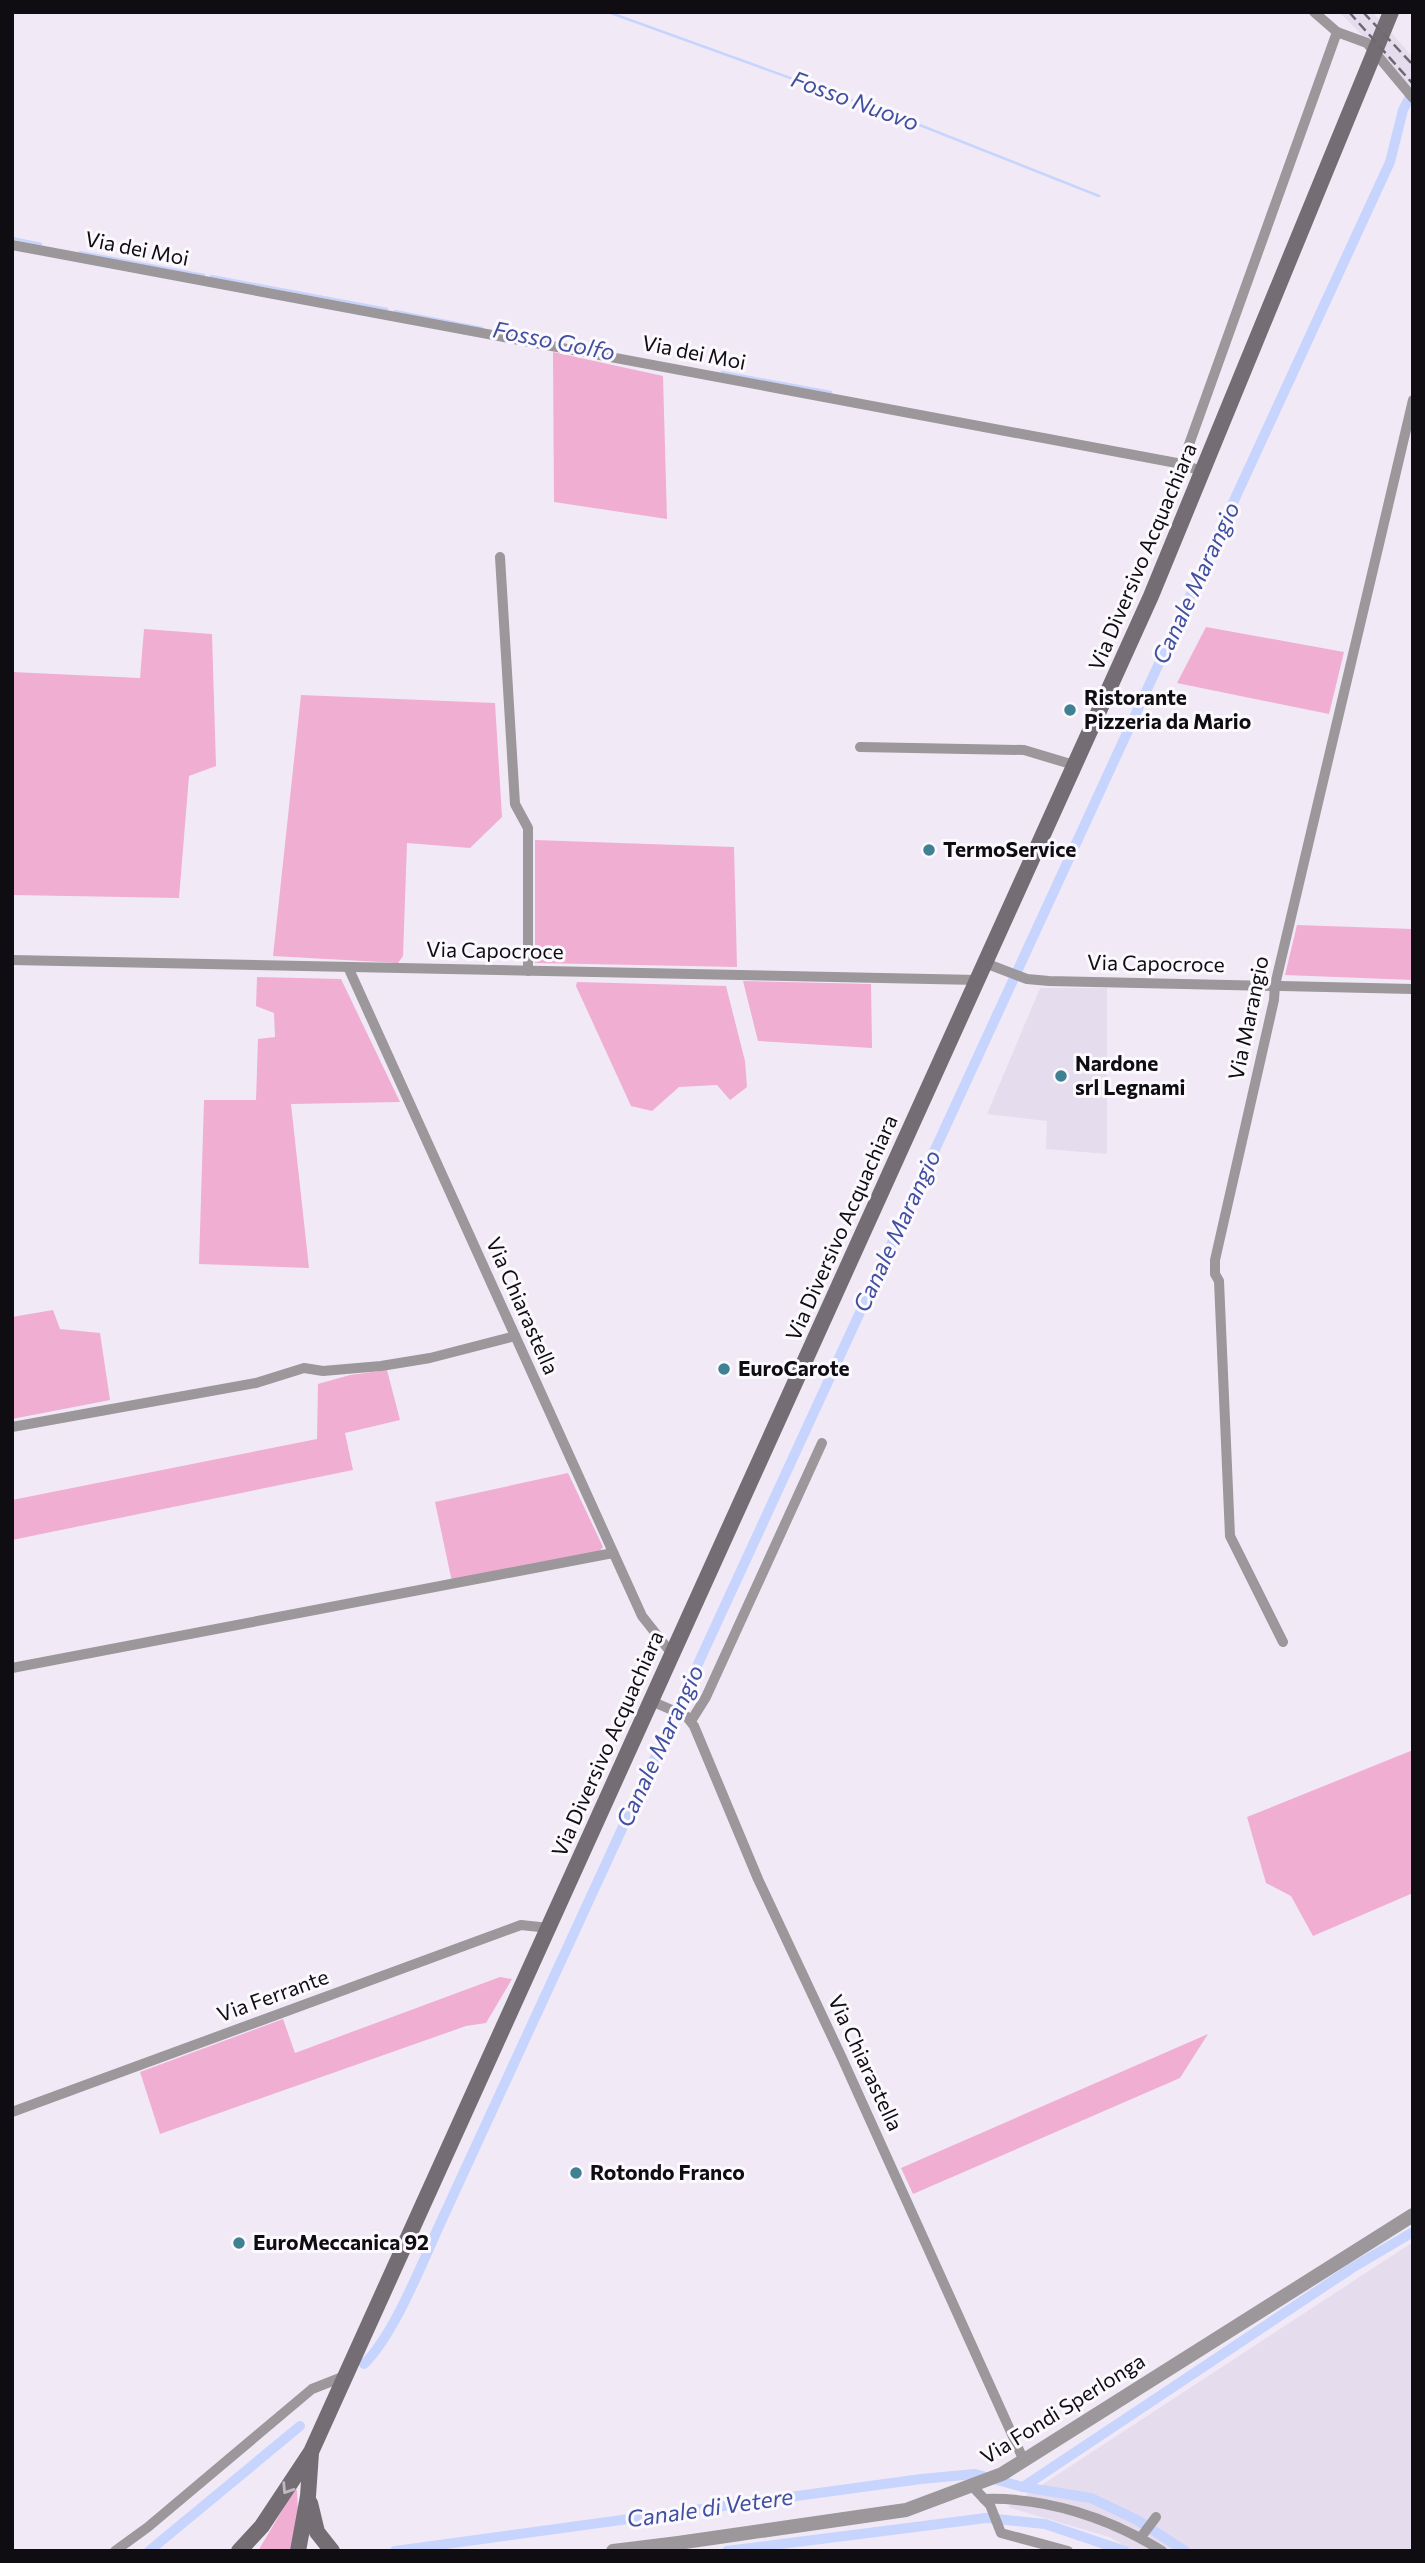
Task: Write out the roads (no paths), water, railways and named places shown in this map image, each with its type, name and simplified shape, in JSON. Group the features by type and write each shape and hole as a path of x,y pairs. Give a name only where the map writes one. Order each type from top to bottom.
{"main road":[{"name":"Via Diversivo Acquachiara","path":"311,2452 549,1928 657,1704 672,1654 978,980 991,964 1074,765 1151,596 1391,12"},
{"path":"298,2551 308,2496 311,2452"},
{"path":"239,2551 262,2526 311,2452"},
{"path":"308,2496 317,2532 332,2551"},
{"path":"253,2551 262,2526"}],"street":[{"path":"1314,12 1337,32 1367,43 1410,96"},
{"path":"1182,464 1337,32"},
{"name":"Via dei Moi","path":"12,245 1182,464 1203,472"},
{"name":"Via Marangio","path":"1283,1642 1230,1536 1219,1281 1215,1267 1274,1000 1275,985 1413,400"},
{"path":"500,557 515,804 528,828 528,971"},
{"path":"860,747 1024,750 1074,765"},
{"name":"Via Capocroce","path":"12,960 978,980"},
{"name":"Via Capocroce","path":"991,964 1027,979 1413,989"},
{"name":"Via Chiarastella","path":"348,967 612,1553 642,1616 672,1654"},
{"path":"12,1427 256,1383 304,1368 342,1371 430,1358 515,1336"},
{"path":"657,1704 688,1719 706,1697 822,1443"},
{"path":"12,1668 612,1553"},
{"name":"Via Chiarastella","path":"688,1719 758,1879 842,2057 1024,2461"},
{"name":"Via Ferrante","path":"12,2112 521,1925 549,1928"},
{"name":"Via Fondi Sperlonga","path":"612,2551 906,2510 977,2485 1024,2461 1413,2215"},
{"path":"115,2551 148,2527 312,2389 345,2376"},
{"path":"977,2485 1001,2533 1068,2551"},
{"path":"987,2502 1002,2498 1070,2509 1142,2536 1162,2551"},
{"path":"1142,2536 1154,2520"}],"waterway":[{"name":"Fosso Nuovo","path":"608,12 912,122 1099,196"},
{"name":"Canale Marangio","path":"364,2364 387,2333 419,2271 1390,162 1403,110 1413,91"},
{"name":"Fosso Golfo","path":"12,238 41,244"},
{"name":"Fosso Golfo","path":"80,252 204,275"},
{"name":"Fosso Golfo","path":"211,276 387,309"},
{"name":"Fosso Golfo","path":"395,311 482,328"},
{"name":"Fosso Golfo","path":"722,372 831,392"},
{"path":"1023,2487 1352,2268 1413,2232"},
{"name":"Canale Marangio","path":"149,2551 300,2426"},
{"name":"Canale di Vetere","path":"395,2551 921,2479 975,2474 1023,2487 1091,2498 1137,2520 1185,2551"},
{"name":"Canale di Vetere","path":"727,2551 986,2518 1045,2524 1125,2551"}],"railway":[{"path":"1349,12 1413,84"},
{"path":"1363,12 1413,65"}],"place":[{"name":"Ristorante Pizzeria da Mario","path":"1070,710"},
{"name":"TermoService","path":"929,850"},
{"name":"Nardone srl Legnami","path":"1061,1076"},
{"name":"EuroCarote","path":"724,1369"},
{"name":"Rotondo Franco","path":"576,2173"},
{"name":"EuroMeccanica 92","path":"239,2243"}]}
